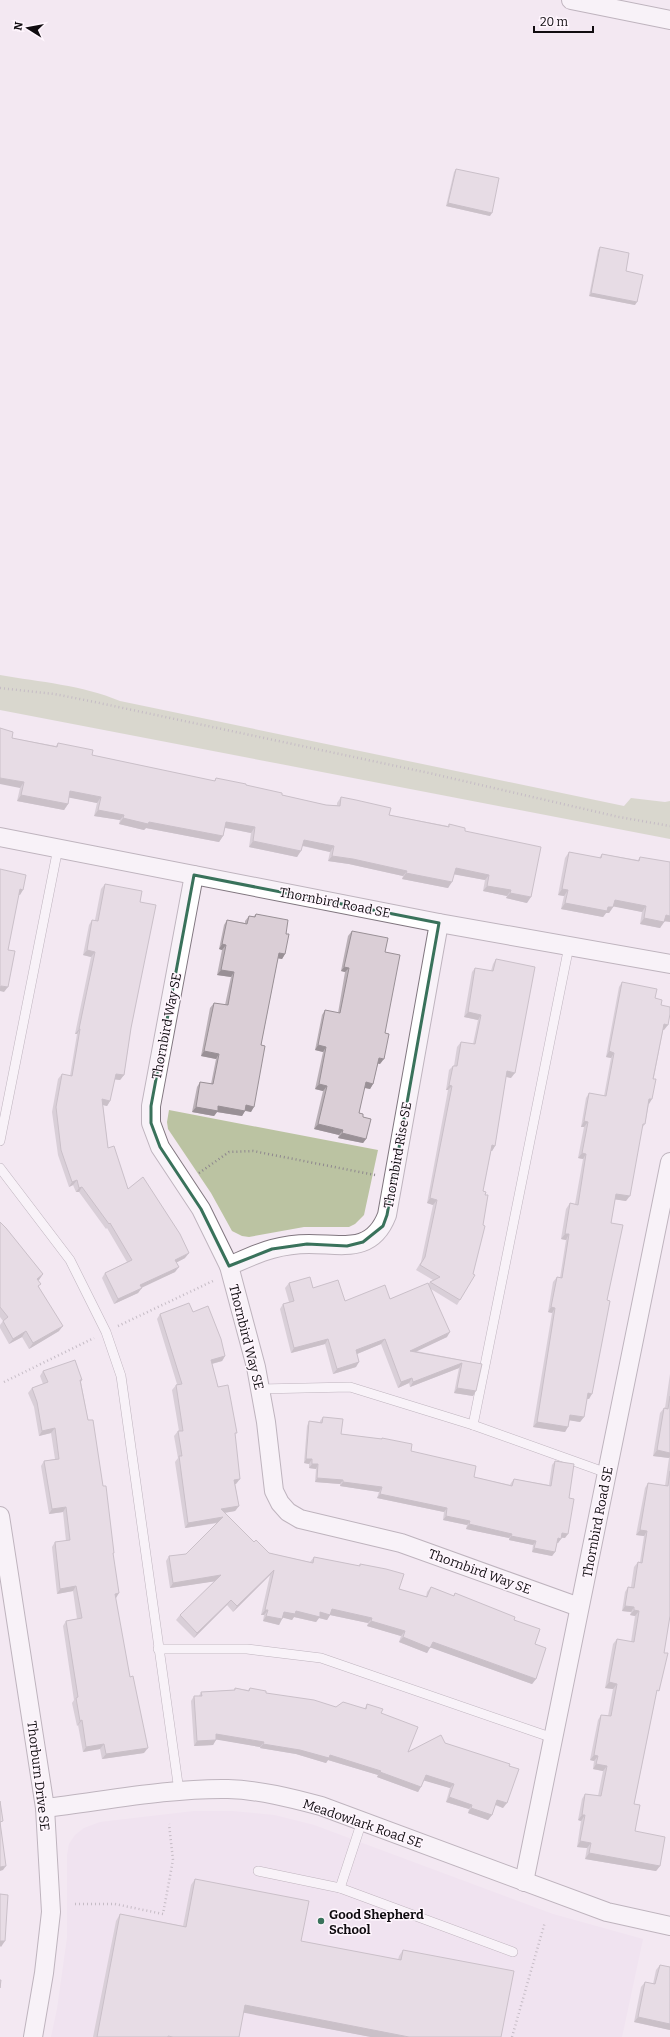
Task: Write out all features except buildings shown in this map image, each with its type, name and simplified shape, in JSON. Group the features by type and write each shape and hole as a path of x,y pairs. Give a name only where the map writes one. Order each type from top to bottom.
{"street":[{"path":"571,0 670,20"},
{"name":"Thornbird Road SE","path":"0,837 439,923 670,964"},
{"name":"Thornbird Way SE","path":"194,875 151,1106 151,1123 160,1147 201,1209 229,1266 256,1367 274,1491 280,1503 288,1512 300,1519 401,1543 580,1607"},
{"name":"Thornbird Rise SE","path":"229,1266 272,1249 307,1244 347,1246 363,1242 374,1235 383,1226 387,1215 439,923"},
{"name":"Thornbird Road SE","path":"524,1882 670,1162"},
{"name":"Thorburn Drive SE","path":"0,1516 46,1808 51,1912 44,1973 33,2037"},
{"name":"Meadowlark Road SE","path":"46,1808 179,1792 229,1789 276,1794 321,1806 607,1912 670,1926"}],"lane":[{"path":"0,1141 58,848"},
{"path":"473,1425 569,946"},
{"path":"0,1168 70,1260 106,1332 121,1376 179,1792"},
{"path":"260,1389 350,1387 473,1425 607,1473"},
{"path":"158,1649 248,1649 321,1658 553,1738"},
{"path":"340,1888 362,1821"},
{"path":"258,1871 340,1888 513,1952"}],"path":[{"path":"0,688 83,699 429,773 619,817 670,826"},
{"path":"184,1183 229,1152 253,1151 393,1179"},
{"path":"75,1904 114,1904 163,1914 173,1860 168,1824"},
{"path":"512,2037 545,1922"}],"highlighted area":[{"path":"194,875 439,923 387,1215 383,1226 363,1242 347,1246 307,1244 272,1249 229,1266 201,1209 160,1147 151,1123 151,1106"}],"shaded area":[{"name":"Good Shepherd School","path":"194,1811 232,1811 274,1815 314,1825 553,1914 643,1939 622,2037 51,2037 57,2009 67,1938 67,1855 69,1844 75,1835 84,1828 100,1822"}],"green space":[{"path":"0,675 91,691 120,701 624,806 631,798 665,802 670,801 670,839 0,710"},
{"path":"169,1110 378,1150 364,1215 355,1224 349,1227 304,1227 249,1237 242,1236 232,1231 211,1193 168,1129 167,1122"}],"place":[{"name":"Good Shepherd School","path":"321,1921"}]}
